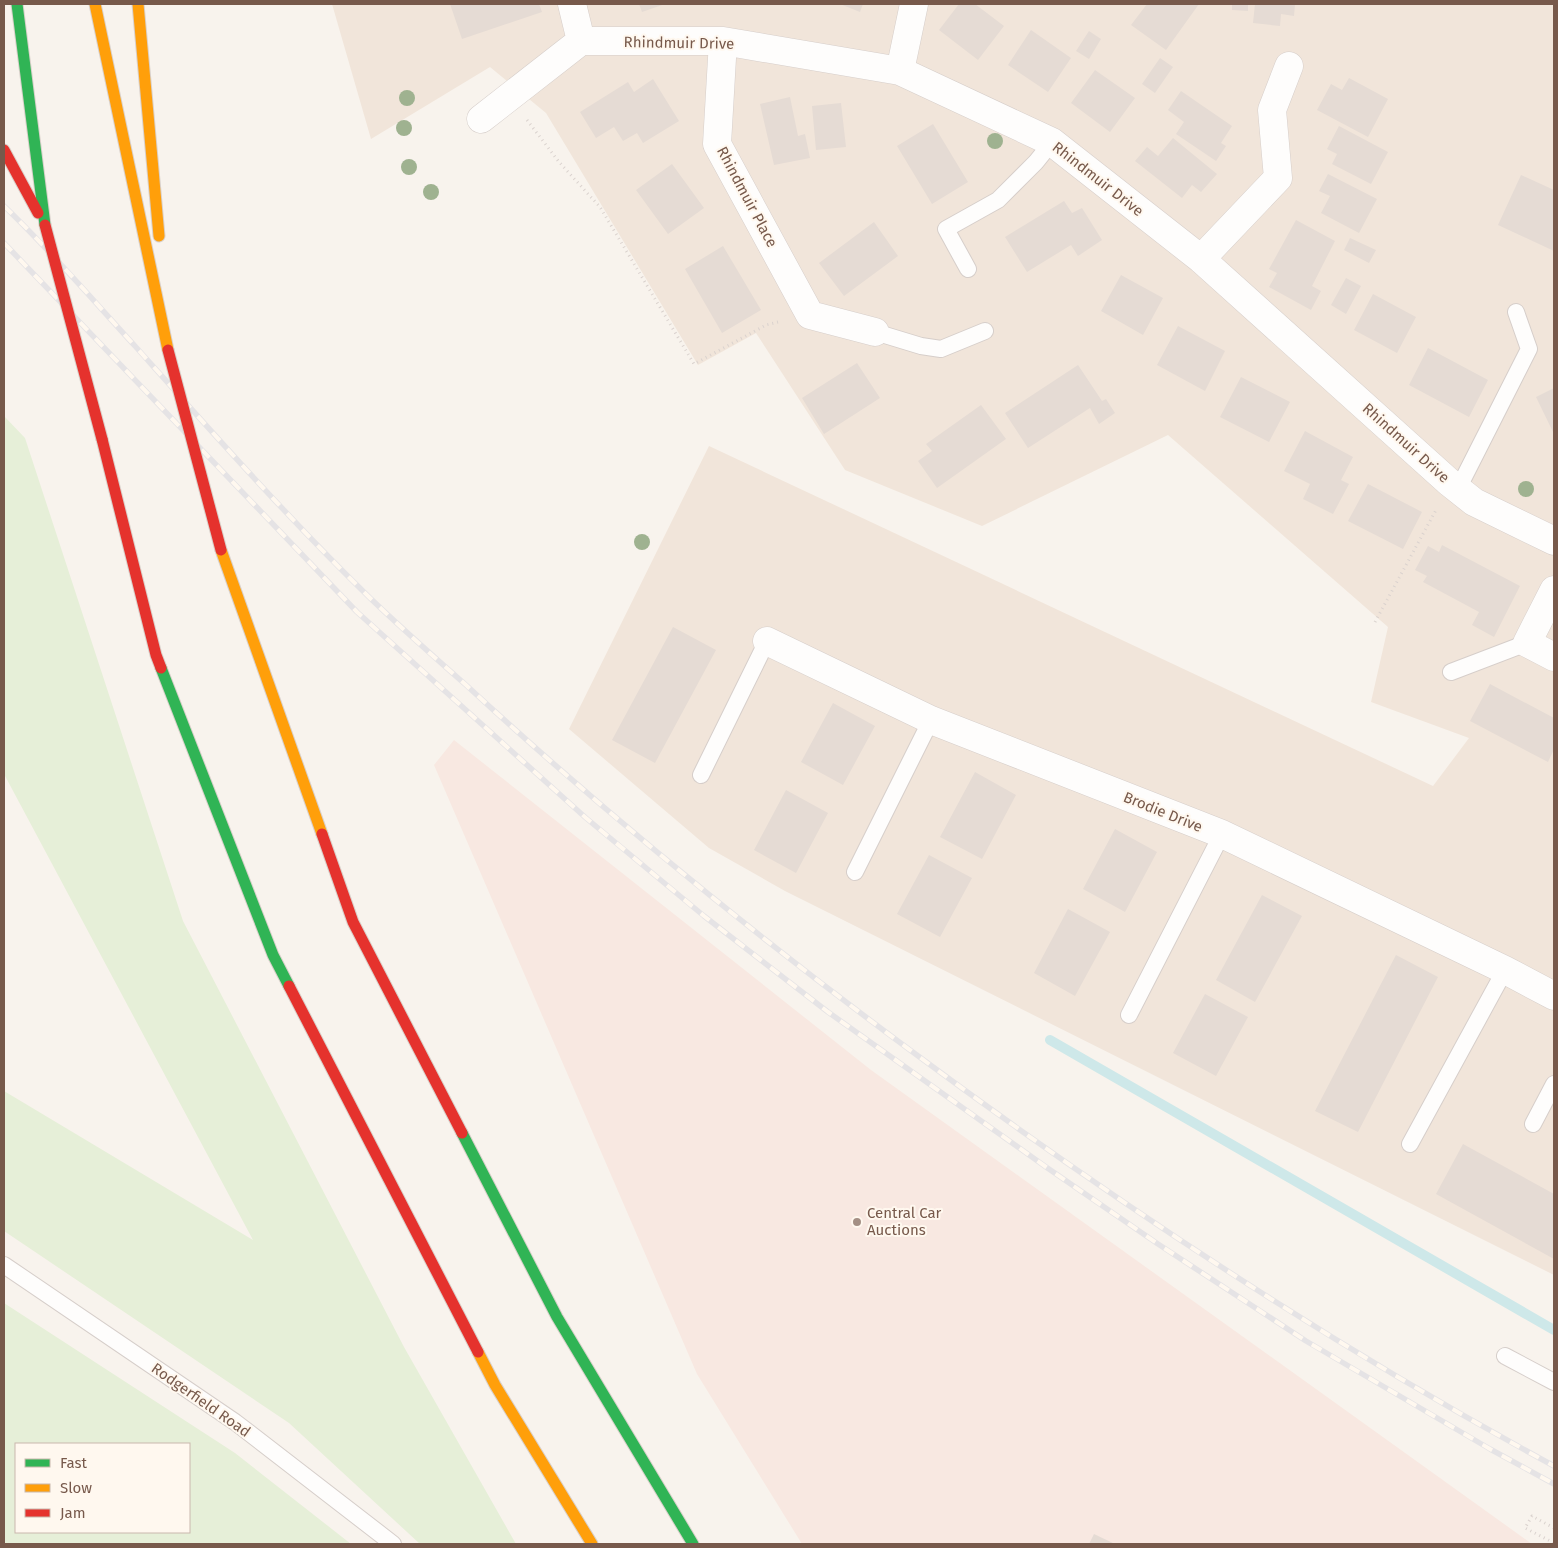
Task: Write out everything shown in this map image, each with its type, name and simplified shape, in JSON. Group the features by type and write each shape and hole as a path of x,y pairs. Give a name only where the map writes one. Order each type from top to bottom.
{"highway":[{"path":"17,4 45,225 102,439 156,655 273,955 495,1386 592,1544"},
{"path":"95,4 168,350 221,550 353,922 557,1317 693,1544"},
{"path":"138,4 168,350"},
{"path":"4,150 45,225"}],"street":[{"path":"481,119 581,41 572,4"},
{"path":"900,71 914,4"},
{"name":"Rhindmuir Drive","path":"581,41 722,41 900,71 1052,142 1201,259 1474,502 1554,541"},
{"name":"Rhindmuir Place","path":"722,41 717,144 810,314"},
{"path":"1201,259 1278,178 1272,110 1289,66"},
{"path":"810,314 875,332"},
{"path":"1554,590 1527,643 1554,658"},
{"name":"Brodie Drive","path":"766,641 931,720 1222,834 1505,970 1554,996"}],"lane":[{"path":"968,269 946,229 998,200 1036,162 1052,142"},
{"path":"1454,486 1529,349 1516,312"},
{"path":"875,332 920,346 941,349 986,331"},
{"path":"701,775 766,641"},
{"path":"1451,672 1527,643"},
{"path":"854,872 931,720"},
{"path":"1129,1015 1222,834"},
{"path":"1410,1144 1505,970"},
{"path":"1533,1124 1554,1084"},
{"name":"Rodgerfield Road","path":"4,1265 235,1422 392,1544"},
{"path":"1505,1356 1554,1382"}],"path":[{"path":"510,98 559,162 600,207 694,364 766,326 810,314"},
{"path":"1375,622 1454,486"},
{"path":"1554,1528 1532,1516 1525,1528 1554,1543"}],"shaded area":[{"path":"332,4 1554,4 1554,1275 785,891 709,848 569,729 709,446 1433,786 1469,738 1371,702 1388,627 1168,435 982,526 845,470 756,333 698,365 546,113 490,67 371,139"},
{"name":"Central Car Auctions","path":"454,740 871,1070 1532,1544 802,1544 697,1374 434,765"}],"green space":[{"path":"4,416 25,438 183,921 404,1347 516,1544 420,1544 289,1423 4,1231 4,1091 253,1240 4,774"},
{"path":"4,1303 235,1453 351,1544 4,1544"}],"building":[{"path":"450,4 539,4 542,12 462,39"},
{"path":"639,4 665,4 642,12"},
{"path":"840,4 863,4 860,12"},
{"path":"959,4 975,4 1004,26 978,60 939,30"},
{"path":"1147,4 1199,4 1166,50 1131,25"},
{"path":"1232,4 1248,4 1248,11 1232,10"},
{"path":"1255,4 1295,4 1294,16 1281,14 1280,26 1253,23"},
{"path":"1031,30 1071,58 1048,92 1008,65"},
{"path":"1089,31 1101,39 1089,59 1076,51"},
{"path":"1160,58 1173,67 1155,93 1142,84"},
{"path":"1095,70 1135,98 1110,132 1071,103"},
{"path":"1349,78 1388,99 1368,137 1317,110 1331,84 1342,90"},
{"path":"653,79 679,121 643,143 637,133 623,141 614,127 596,138 580,112 628,82 634,92"},
{"path":"1181,91 1232,126 1221,143 1226,146 1216,161 1176,134 1184,122 1168,110"},
{"path":"790,97 798,136 805,134 810,158 774,165 760,104"},
{"path":"841,103 846,147 816,150 812,106"},
{"path":"933,124 968,182 932,204 897,146"},
{"path":"1339,126 1388,152 1371,184 1332,164 1337,154 1327,149"},
{"path":"1173,138 1217,174 1201,192 1192,185 1182,198 1135,161 1147,147 1158,156"},
{"path":"672,164 704,208 668,234 636,190"},
{"path":"1328,174 1377,199 1359,233 1321,213 1330,196 1319,191"},
{"path":"1521,175 1554,190 1554,251 1498,225"},
{"path":"1064,201 1072,213 1082,208 1102,240 1078,256 1071,245 1027,272 1005,237"},
{"path":"1296,220 1335,241 1312,286 1321,291 1311,310 1269,287 1277,273 1269,269"},
{"path":"874,222 898,256 844,296 819,263"},
{"path":"1350,238 1376,250 1369,263 1344,250"},
{"path":"723,246 761,310 722,333 685,269"},
{"path":"1121,275 1163,298 1143,335 1101,311"},
{"path":"1346,278 1361,286 1346,314 1331,305"},
{"path":"1373,294 1416,317 1397,353 1354,330"},
{"path":"1178,326 1225,351 1205,391 1157,365"},
{"path":"1428,348 1488,380 1469,417 1409,385"},
{"path":"857,363 880,398 824,434 802,398"},
{"path":"1078,365 1102,401 1106,399 1115,413 1099,424 1090,408 1028,448 1005,413"},
{"path":"1241,377 1290,402 1269,442 1220,417"},
{"path":"1554,388 1554,434 1536,397"},
{"path":"981,405 1006,439 937,488 918,461 932,451 926,444"},
{"path":"1305,431 1353,457 1341,480 1349,484 1333,514 1303,499 1310,484 1284,471"},
{"path":"1368,484 1422,512 1403,549 1348,521"},
{"path":"1442,545 1520,586 1494,637 1472,625 1479,612 1423,582 1427,576 1415,570 1428,546 1439,552"},
{"path":"673,627 716,650 655,763 612,740"},
{"path":"1490,684 1554,718 1554,749 1548,762 1470,721"},
{"path":"833,703 875,726 843,785 801,762"},
{"path":"975,772 1016,795 982,859 940,837"},
{"path":"786,790 828,813 796,873 754,850"},
{"path":"1115,829 1157,852 1125,912 1083,889"},
{"path":"929,855 972,878 940,937 897,914"},
{"path":"1262,895 1302,916 1255,1002 1216,980"},
{"path":"1068,909 1110,932 1075,996 1034,973"},
{"path":"1396,955 1438,977 1358,1132 1315,1111"},
{"path":"1205,994 1248,1017 1216,1076 1173,1053"},
{"path":"1463,1144 1554,1194 1554,1259 1436,1194"},
{"path":"1094,1534 1115,1544 1089,1544"}],"waterway":[{"path":"1050,1040 1554,1330"}],"railway":[{"path":"4,206 71,275 279,505 369,597 573,781 683,874 795,963 910,1050 987,1107 1145,1216 1306,1321 1470,1419 1554,1466"},
{"path":"4,243 357,612 586,818 704,916 828,1012 1158,1244 1306,1341 1490,1449 1554,1484"}],"traffic: fast":[{"path":"17,4 45,225"},
{"path":"161,668 273,955 289,986"},
{"path":"462,1133 557,1317 693,1544"}],"traffic: slow":[{"path":"95,4 168,350"},
{"path":"138,4 159,236"},
{"path":"221,550 322,834"},
{"path":"478,1352 495,1385 592,1544"}],"traffic: jam":[{"path":"4,150 38,213"},
{"path":"45,225 102,439"},
{"path":"168,350 221,550"},
{"path":"102,439 156,655 161,668"},
{"path":"322,834 353,922 462,1133"},
{"path":"289,986 478,1352"}],"place":[{"name":"Central Car Auctions","path":"857,1222"}]}
